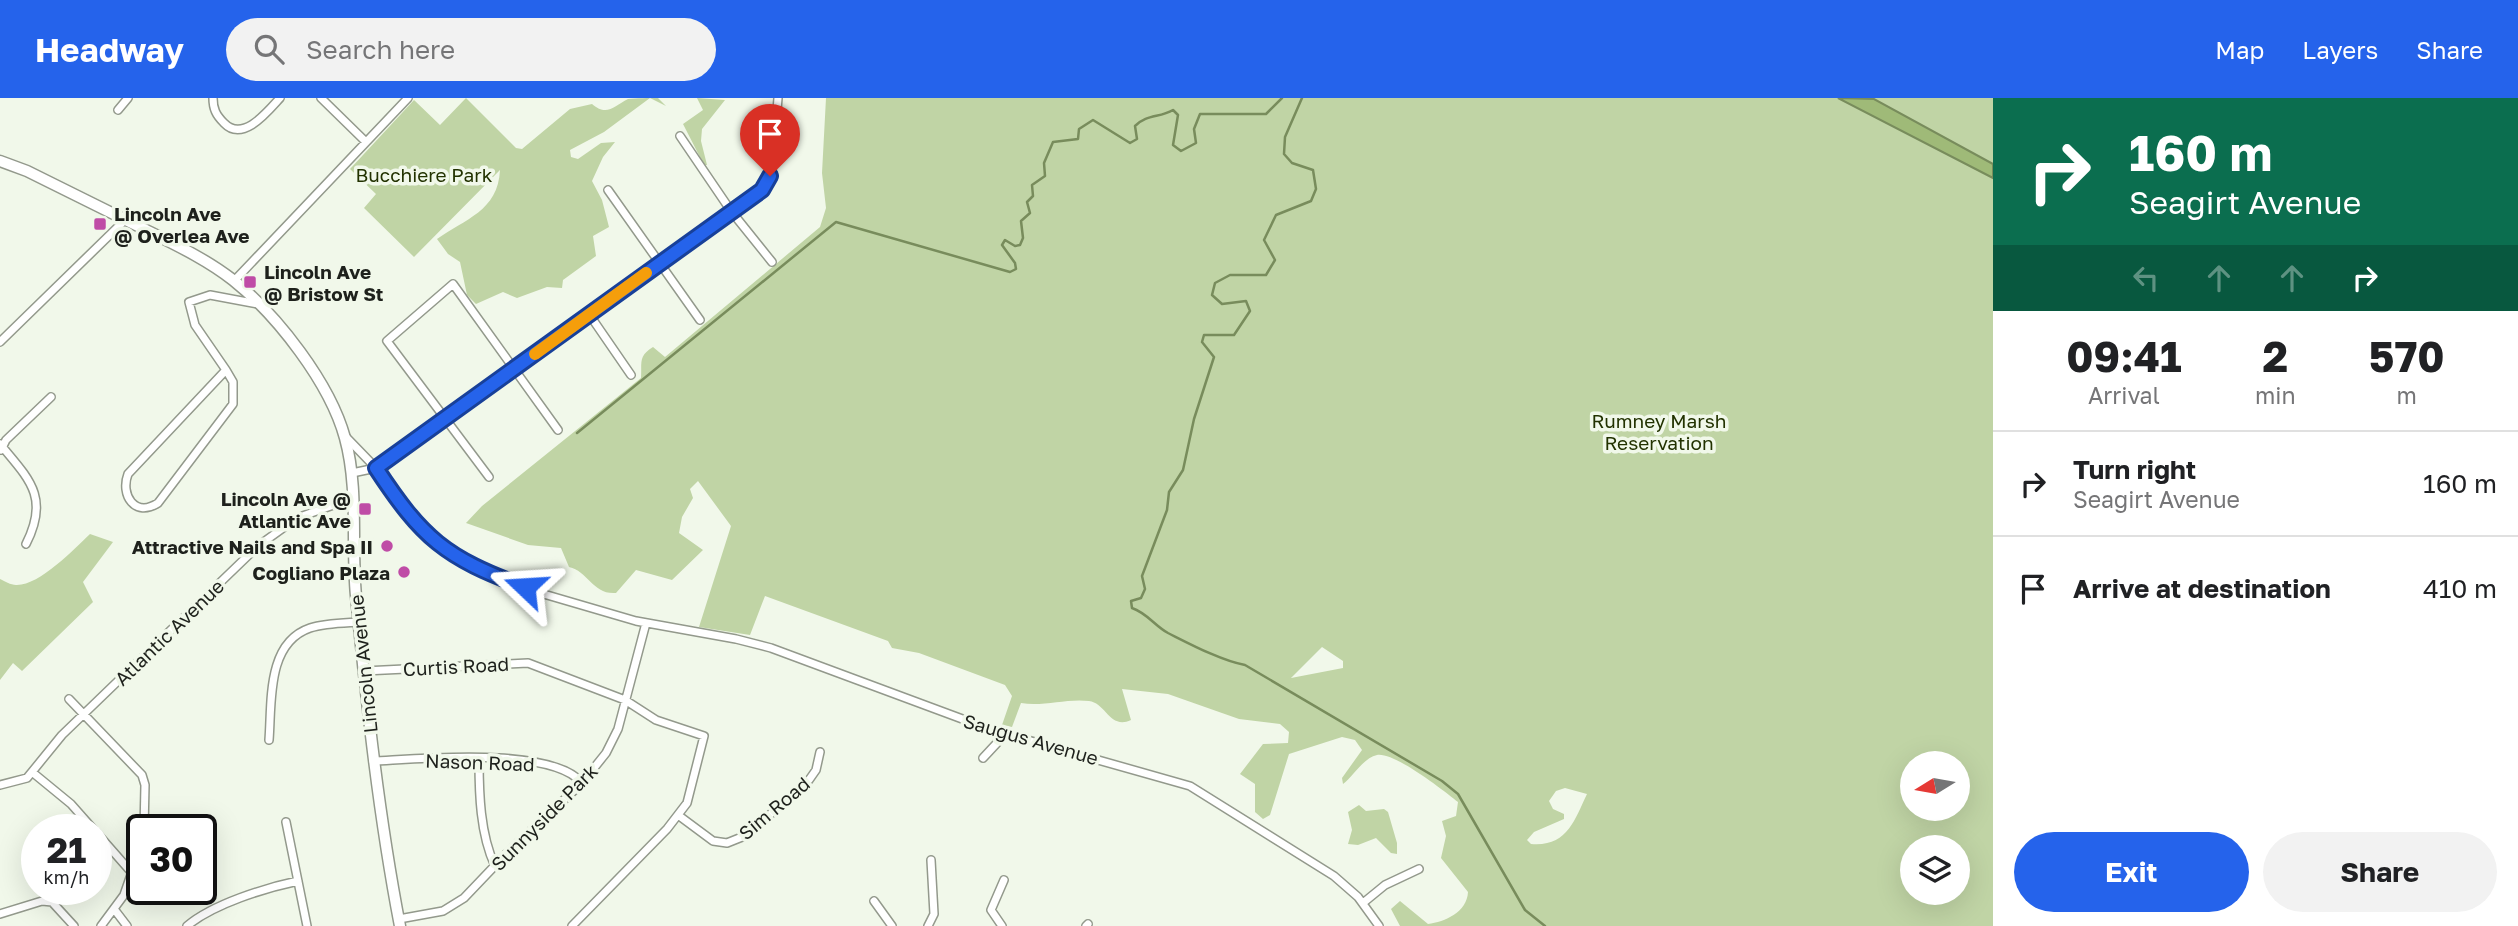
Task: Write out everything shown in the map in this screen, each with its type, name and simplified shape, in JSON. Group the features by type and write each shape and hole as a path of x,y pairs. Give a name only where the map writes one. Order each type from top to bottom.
{"main road":[{"name":"Lincoln Avenue","path":"0,161 27,171 208,261 258,304 310,367 345,436 352,473 359,622 373,761 399,923"}],"street":[{"path":"118,110 128,98"},
{"path":"213,98 214,111 228,127 245,128 256,123 279,98"},
{"path":"320,98 366,142"},
{"path":"234,281 408,98"},
{"path":"352,473 376,468 446,420 762,190 770,176 778,98"},
{"path":"680,136 731,211 772,262"},
{"path":"608,190 700,320"},
{"path":"0,342 125,220"},
{"path":"489,477 388,341 453,284 558,429"},
{"path":"226,370 128,474 124,484 133,506 139,509 151,508 158,503 233,404 233,382 226,370 195,325 189,302 210,295 258,304"},
{"path":"589,314 631,375"},
{"path":"26,544 31,533 37,494 30,478 1,447 51,397"},
{"name":"Saugus Avenue","path":"345,436 376,468 398,502 441,549 474,569 547,595 646,624 736,639 771,649 1000,732 1190,786 1334,876 1363,903 1379,926"},
{"name":"Atlantic Avenue","path":"0,785 27,778 83,715 258,546 297,518 353,498"},
{"path":"269,740 275,669 283,649 302,631 313,627 359,622"},
{"name":"Sunnyside Park","path":"399,923 443,911 464,898 582,783 606,753 618,729 646,624"},
{"name":"Curtis Road","path":"364,671 528,663 625,700 656,720 704,736 687,803 678,815"},
{"path":"69,699 142,775 145,785 144,814"},
{"path":"982,758 997,743 1000,732"},
{"name":"Sim Road","path":"678,815 713,841 740,839 809,780 816,770 820,752"},
{"path":"479,759 483,820 488,851 495,866"},
{"name":"Nason Road","path":"373,761 525,760 560,768 576,775 582,783"},
{"path":"32,772 80,814"},
{"path":"572,926 678,815"},
{"path":"286,822 307,926"},
{"path":"112,850 126,866"},
{"path":"928,926 934,914 931,860"},
{"path":"1363,903 1385,886 1419,869"},
{"path":"1002,926 991,910 1004,880"},
{"path":"187,926 222,906 274,886 298,881"},
{"path":"101,926 126,890"},
{"path":"0,914 42,901 52,902 74,926"},
{"path":"874,901 892,926"},
{"path":"114,909 127,926"}],"green space":[{"name":"Bucchiere Park","path":"466,98 516,148 522,149 570,109 592,104 606,110 628,99 650,98 604,132 570,150 571,157 578,159 601,143 615,142 603,157 592,181 602,200 609,227 593,236 596,256 563,280 562,288 547,287 517,298 503,292 476,304 467,295 460,262 448,254 437,239 487,205 498,184 500,170 414,257 364,208 376,194 350,169 414,100 440,125"},
{"path":"650,98 658,98 666,106"},
{"path":"697,98 725,100 702,129 701,141 707,165 704,165 683,124 703,110"},
{"name":"Rumney Marsh Reservation","path":"826,98 1993,98 1993,926 1400,926 1391,909 1400,901 1428,924 1454,915 1467,899 1468,892 1441,858 1446,836 1442,821 1456,816 1458,802 1419,773 1385,756 1377,755 1367,760 1343,784 1342,778 1362,750 1355,740 1342,737 1289,754 1270,815 1263,819 1255,812 1255,784 1240,774 1263,744 1288,743 1289,732 1280,724 1239,719 1168,694 1122,689 1131,720 1118,722 1100,706 1089,701 1021,703 1012,727 1002,725 1012,696 1005,685 919,653 892,648 888,641 765,596 750,635 699,627 731,526 698,481 690,489 693,498 682,517 679,533 703,550 672,580 636,570 616,593 608,593 596,587 576,569 569,567 561,548 528,545 466,523 482,506 641,378 642,360 648,350 653,347 665,357 820,227 826,208 822,173","holes":["1322,647 1343,661 1343,668 1291,678","1565,788 1587,794 1573,822 1561,837 1543,844 1531,844 1527,840 1534,832 1564,819 1564,814 1553,809 1549,801 1556,791"]},
{"path":"90,534 113,542 83,582 93,602 22,671 13,663 0,680 0,579 16,585 35,580"},
{"path":"1359,805 1366,811 1384,809 1388,812 1397,843 1397,854 1391,853 1376,838 1358,845 1348,844 1352,830 1348,812"}],"shaded area":[{"path":"1838,98 1874,99 1993,164 1993,178"}],"waterway":[{"path":"577,433 836,222 1010,272 1016,269 1015,263 1002,245 1005,240 1015,246 1020,245 1023,238 1021,221 1030,213 1027,202 1033,196 1032,185 1045,176 1044,163 1053,142 1078,139 1079,129 1093,120 1130,143 1137,139 1135,126 1140,122 1173,110 1178,115 1173,145 1181,151 1196,143 1194,129 1200,114 1266,114 1282,98"},
{"path":"1302,98 1285,137 1284,154 1292,163 1313,170 1316,189 1311,201 1276,215 1264,240 1275,260 1266,275 1230,275 1215,283 1212,295 1222,304 1246,301 1250,311 1234,335 1204,335 1202,342 1214,357 1194,419 1183,470 1169,492 1167,510 1142,576 1145,589 1141,598 1131,601 1132,608 1168,633 1216,656 1245,665 1442,781 1458,794 1525,910 1545,926"}],"slow traffic":[{"path":"535,354 646,273"}],"place":[{"name":"Lincoln Ave @ Overlea Ave","path":"100,224"},
{"name":"Lincoln Ave @ Bristow St","path":"250,282"},
{"name":"Lincoln Ave @ Atlantic Ave","path":"365,509"},
{"name":"Attractive Nails and Spa II","path":"387,546"},
{"name":"Cogliano Plaza","path":"404,572"}],"route":[{"path":"525,587 474,569 441,549 398,502 376,468 762,190 770,176"}]}
